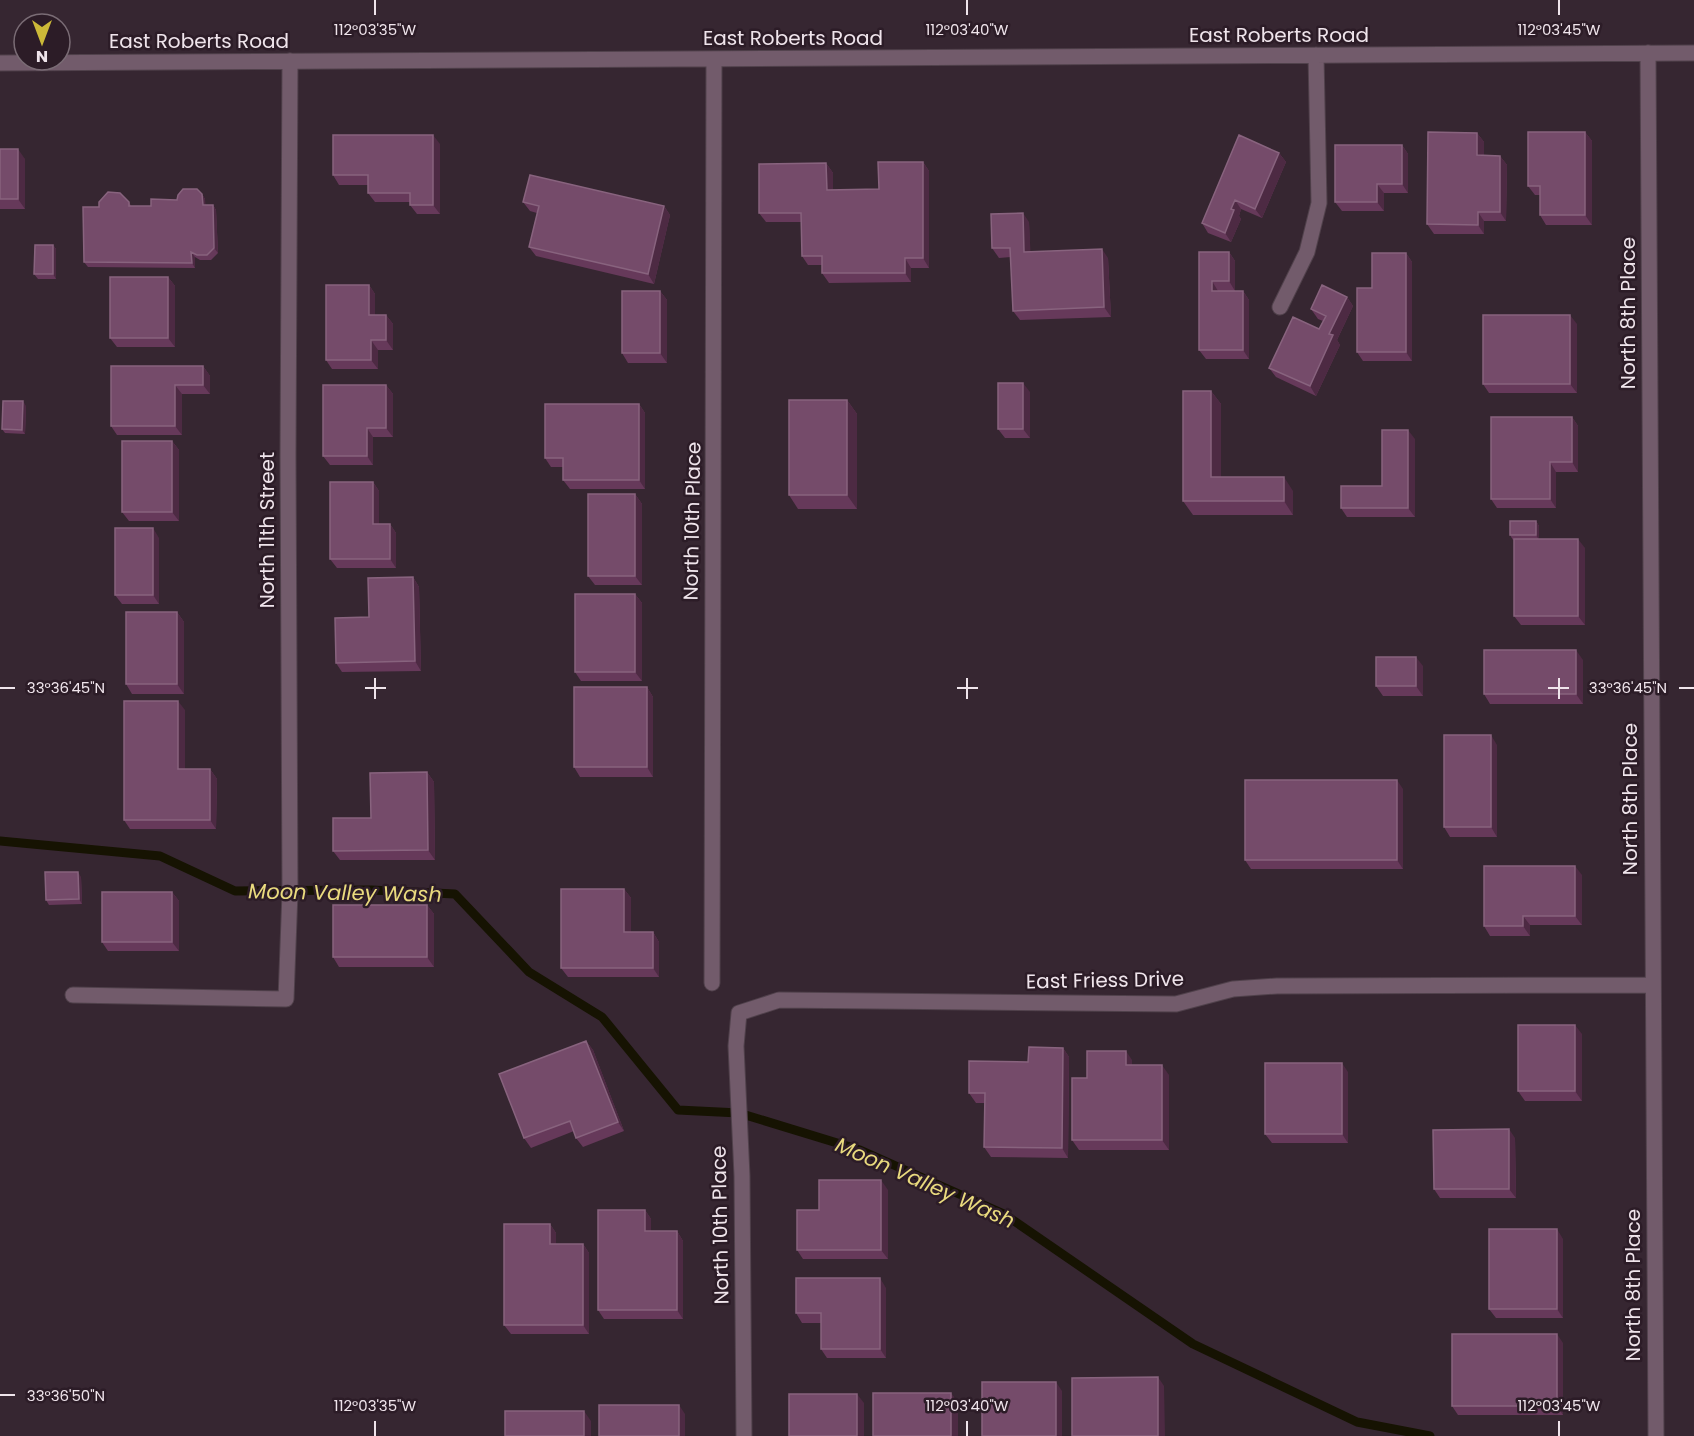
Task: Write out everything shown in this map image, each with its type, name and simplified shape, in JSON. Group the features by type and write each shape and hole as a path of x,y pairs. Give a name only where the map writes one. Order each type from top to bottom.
{"street":[{"name":"North 8th Place","path":"1648,53 1656,1436"},
{"name":"East Roberts Road","path":"0,63 1694,53"},
{"path":"1280,306 1307,252 1319,203 1316,55"},
{"name":"North 10th Place","path":"712,983 714,59"},
{"name":"North 11th Street","path":"73,995 286,999 290,892 288,492 290,61"},
{"name":"East Friess Drive","path":"739,1013 779,1000 1176,1004 1233,989 1277,986 1652,985"},
{"name":"North 10th Place","path":"739,1013 736,1046 742,1176 744,1436"}],"building":[{"path":"1428,132 1477,133 1477,155 1500,156 1500,212 1478,212 1478,225 1427,224"},
{"path":"1528,132 1585,132 1585,215 1540,215 1540,186 1528,186"},
{"path":"333,135 433,135 433,205 410,205 410,193 368,193 368,175 333,175"},
{"path":"1239,135 1279,153 1255,209 1235,200 1231,209 1234,210 1225,233 1202,223"},
{"path":"1335,145 1402,145 1402,184 1377,184 1377,202 1335,202"},
{"path":"0,149 18,149 18,199 0,199"},
{"path":"878,162 923,162 923,258 905,258 905,273 822,273 822,256 802,256 801,213 759,213 759,164 826,163 827,190 879,189"},
{"path":"530,175 664,206 648,274 529,247 539,206 523,202"},
{"path":"183,189 197,189 202,194 203,205 213,205 214,248 207,255 197,255 191,252 192,263 84,262 83,207 99,207 99,202 108,192 120,193 129,202 129,206 151,206 151,199 177,200"},
{"path":"1023,213 1024,252 1102,249 1104,307 1013,311 1010,248 992,248 991,214"},
{"path":"35,245 53,245 53,274 34,274"},
{"path":"1199,252 1229,252 1229,281 1212,281 1212,291 1243,291 1243,350 1199,350"},
{"path":"1372,253 1406,253 1406,352 1357,352 1357,288 1372,288"},
{"path":"110,277 168,277 168,338 110,338"},
{"path":"326,285 369,285 369,315 386,315 386,340 371,340 371,360 326,360"},
{"path":"1322,285 1347,297 1329,334 1333,335 1310,386 1269,368 1293,317 1319,329 1326,316 1311,309"},
{"path":"622,291 660,291 660,353 622,353"},
{"path":"1483,315 1570,315 1570,384 1483,384"},
{"path":"111,366 203,366 203,385 175,385 175,426 111,426"},
{"path":"998,383 1023,383 1023,429 998,429"},
{"path":"323,385 386,385 386,428 367,428 367,456 323,456"},
{"path":"1183,391 1211,391 1211,477 1284,477 1284,501 1183,501"},
{"path":"789,400 847,400 847,495 789,495"},
{"path":"3,401 23,401 22,430 2,429"},
{"path":"545,404 639,404 639,480 563,480 563,458 545,458"},
{"path":"1491,417 1572,417 1572,462 1550,462 1550,499 1491,499"},
{"path":"1382,430 1408,430 1408,508 1341,508 1341,486 1382,486"},
{"path":"122,441 172,441 172,512 122,512"},
{"path":"330,482 373,482 373,524 390,524 390,559 330,559"},
{"path":"588,494 635,494 635,576 588,576"},
{"path":"1510,521 1536,521 1536,535 1510,535"},
{"path":"115,528 153,528 153,595 115,595"},
{"path":"1514,539 1578,539 1578,616 1514,616"},
{"path":"413,577 415,661 336,663 335,618 369,617 368,578"},
{"path":"575,594 635,594 635,672 575,672"},
{"path":"126,612 177,612 177,684 126,684"},
{"path":"1484,650 1576,650 1576,694 1484,694"},
{"path":"1376,657 1416,657 1416,686 1376,686"},
{"path":"574,687 647,687 647,767 574,767"},
{"path":"124,701 178,701 178,769 210,769 210,820 124,820"},
{"path":"1444,735 1491,735 1491,827 1444,827"},
{"path":"427,772 428,850 333,851 333,818 371,818 370,773"},
{"path":"1245,780 1397,780 1397,860 1245,860"},
{"path":"1484,866 1575,866 1575,916 1523,916 1523,926 1484,926"},
{"path":"45,872 78,872 79,899 46,900"},
{"path":"561,889 624,889 624,932 653,932 653,968 561,968"},
{"path":"102,892 172,892 172,942 102,942"},
{"path":"333,905 427,905 427,957 333,957"},
{"path":"1518,1025 1575,1025 1575,1091 1518,1091"},
{"path":"586,1041 618,1122 576,1138 570,1121 524,1138 499,1074"},
{"path":"1029,1047 1063,1048 1062,1148 984,1147 985,1093 969,1093 969,1061 1028,1062"},
{"path":"1087,1051 1126,1051 1126,1065 1162,1065 1162,1140 1072,1140 1072,1078 1087,1078"},
{"path":"1265,1063 1342,1063 1342,1134 1265,1134"},
{"path":"1509,1129 1509,1189 1434,1189 1433,1130"},
{"path":"819,1180 881,1180 881,1250 797,1250 797,1210 819,1210"},
{"path":"598,1210 645,1210 645,1231 677,1231 677,1310 598,1310"},
{"path":"504,1224 550,1224 550,1244 583,1244 583,1325 504,1325"},
{"path":"1489,1229 1557,1229 1557,1309 1489,1309"},
{"path":"796,1278 880,1278 880,1349 821,1349 821,1313 796,1313"},
{"path":"1452,1334 1557,1334 1557,1406 1452,1406"},
{"path":"1158,1377 1158,1436 1072,1436 1072,1378"},
{"path":"982,1382 1056,1382 1056,1436 982,1436"},
{"path":"873,1393 951,1393 951,1436 873,1436"},
{"path":"789,1394 857,1394 857,1436 789,1436"},
{"path":"599,1405 679,1405 679,1436 599,1436"},
{"path":"505,1411 584,1411 584,1436 505,1436"}],"waterway":[{"name":"Moon Valley Wash","path":"0,841 160,856 235,891 371,890 455,894 529,972 602,1017 678,1110 739,1113 860,1150 1004,1214 1193,1344 1357,1422 1430,1436"}]}
